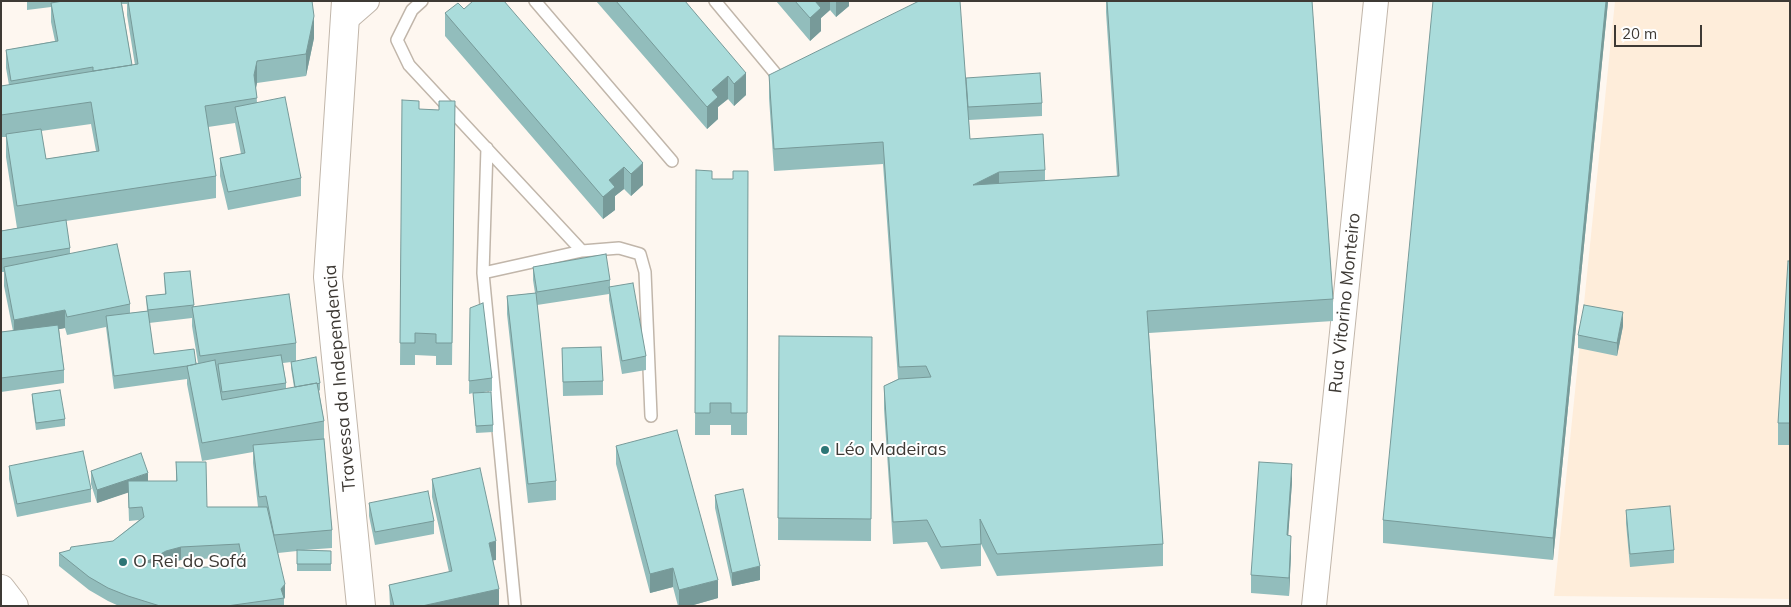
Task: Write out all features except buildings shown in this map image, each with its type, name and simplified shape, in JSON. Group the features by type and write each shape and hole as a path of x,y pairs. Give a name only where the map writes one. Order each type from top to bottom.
{"main road":[{"name":"Travessa da Independencia","path":"345,11 328,277 361,606"},
{"path":"1,589 14,606"}],"street":[{"path":"345,11 367,1"},
{"name":"Rua Vitorino Monteiro","path":"1314,606 1376,1"}],"lane":[{"path":"422,1 412,10 397,40 409,65 582,251"},
{"path":"535,1 672,161"},
{"path":"715,1 774,73"},
{"path":"487,148 483,273 515,606"},
{"path":"483,273 582,251 619,248 640,254 645,272 651,416"}],"shaded area":[{"path":"1615,1 1790,1 1790,599 1554,596"}],"place":[{"name":"Léo Madeiras","path":"825,450"},
{"name":"O Rei do Sofá","path":"123,562"}]}
